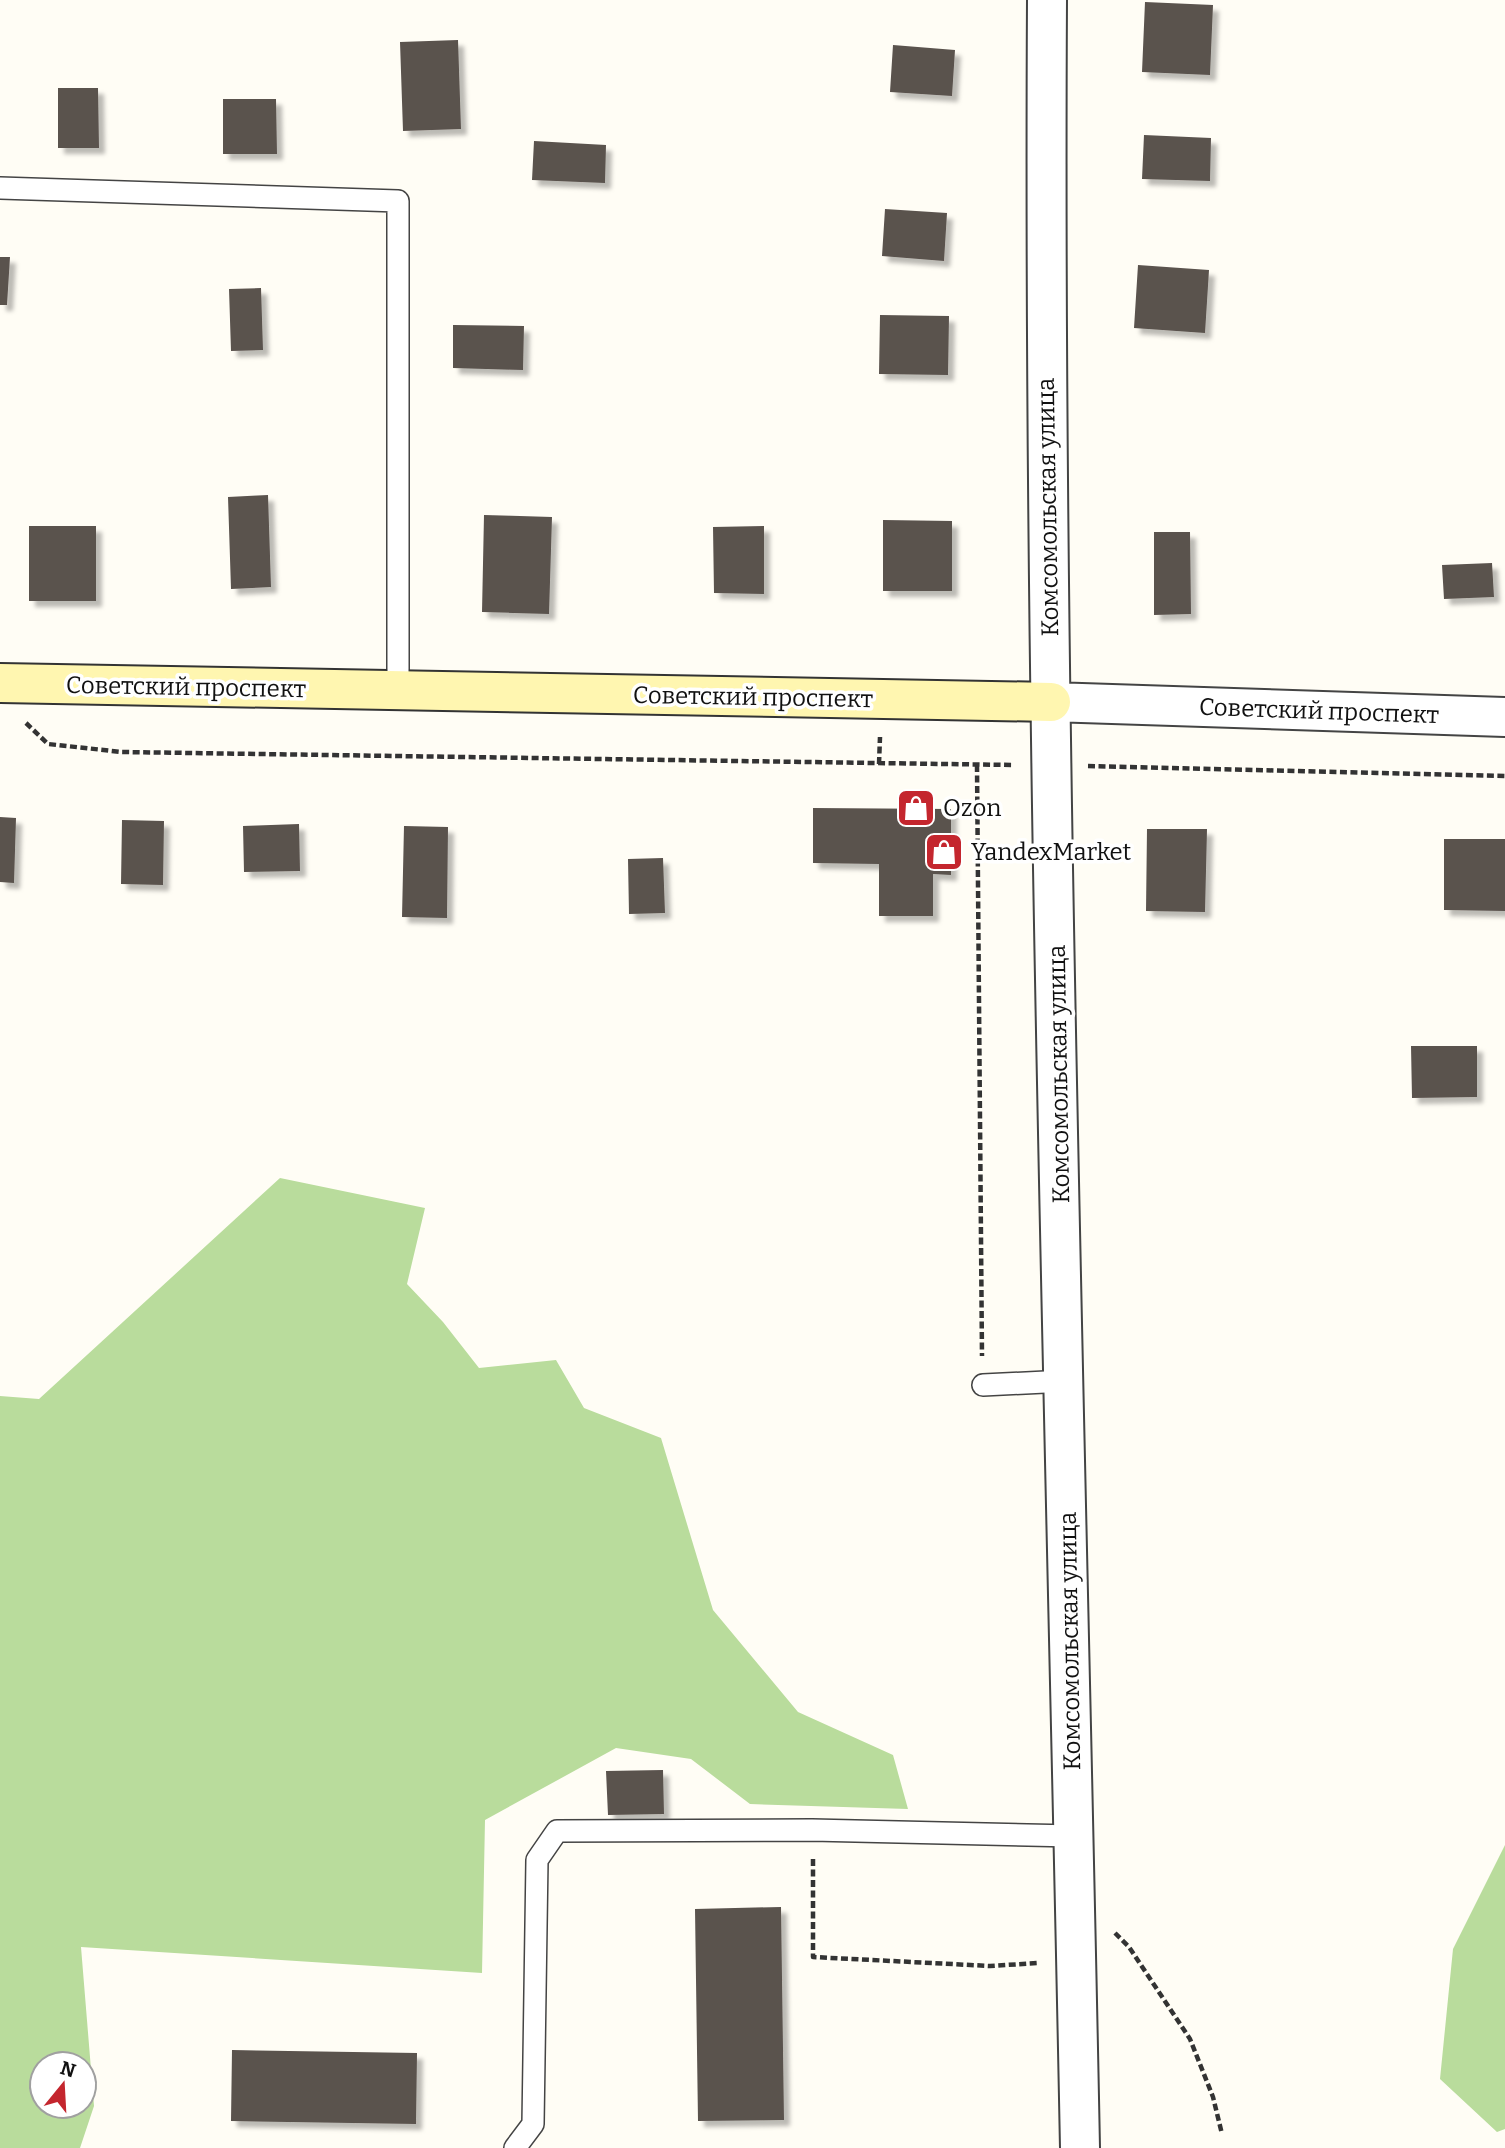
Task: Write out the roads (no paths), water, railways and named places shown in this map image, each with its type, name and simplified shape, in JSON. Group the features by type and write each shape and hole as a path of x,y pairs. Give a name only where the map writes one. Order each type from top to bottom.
{"street":[{"name":"Комсомольская улица","path":"1047,0 1045,332 1080,2148"},
{"name":"Советский проспект","path":"0,684 1051,702 1505,717"}],"lane":[{"path":"0,188 398,201 398,691"},
{"path":"983,1385 1065,1381"},
{"path":"515,2148 533,2123 537,1860 557,1831 813,1830 1074,1836"}],"place":[{"name":"Ozon","path":"916,808"},
{"name":"YandexMarket","path":"944,852"}]}
